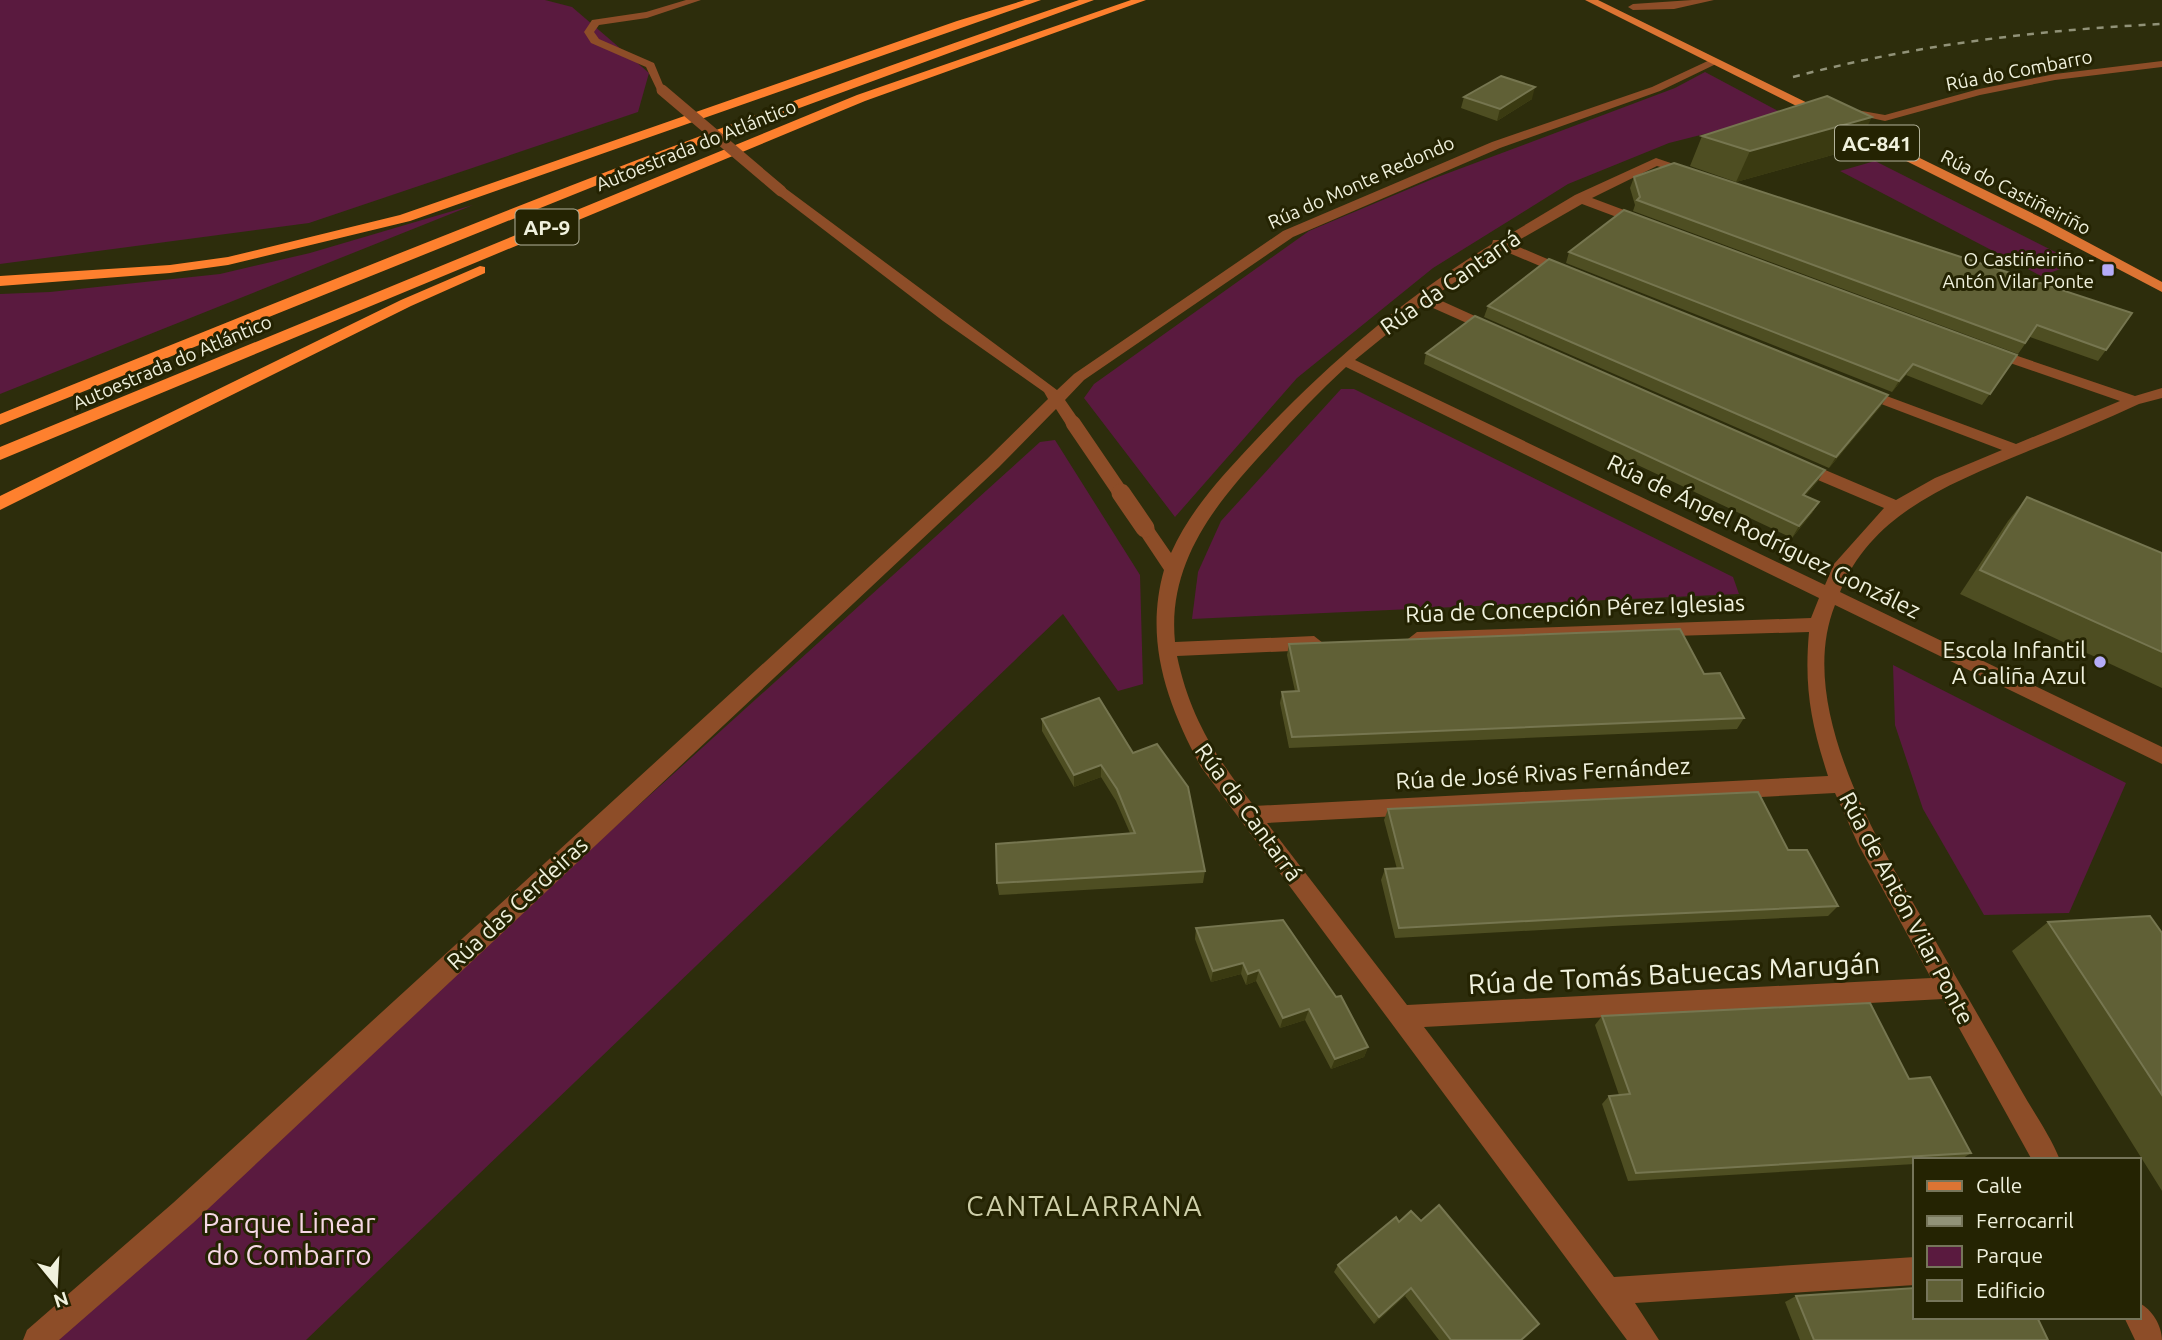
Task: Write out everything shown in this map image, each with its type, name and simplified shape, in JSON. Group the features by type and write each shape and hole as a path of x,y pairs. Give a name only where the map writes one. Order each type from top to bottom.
{"highway":[{"path":"0,281 170,269 228,261 405,218 961,23 1036,0"},
{"name":"Autoestrada do Atlántico","path":"0,420 640,163 887,70 1089,0"},
{"name":"Autoestrada do Atlántico","path":"0,454 849,103 1141,0"},
{"path":"0,504 406,303 824,122 1099,14"}],"main road":[{"name":"Rúa do Castiñeiriño","path":"1590,0 2043,224 2162,288"},
{"name":"Rúa do Castiñeiriño","path":"1608,0 2162,273"}],"street":[{"path":"696,0 647,15 596,22 589,32 595,41 650,65 662,90 781,191 1058,397 1173,569"},
{"path":"1633,7 1674,6 1709,0"},
{"path":"1654,18 1660,11 1674,6"},
{"name":"Rúa do Monte Redondo","path":"993,463 1079,377 1288,234 1496,145 1656,89 1712,62"},
{"name":"Rúa do Combarro","path":"1837,109 1885,118 1979,93 2055,77 2162,64"},
{"path":"1885,118 1882,123 1891,134"},
{"name":"Rúa da Cantarrá","path":"1645,1340 1403,1017 1219,778 1195,739 1176,694 1166,649 1166,606 1173,569 1185,539 1201,513 1284,417 1345,360 1420,297 1498,243 1579,198 1656,162 1704,176"},
{"path":"1579,198 1661,229"},
{"path":"1498,243 1575,275"},
{"path":"1420,297 1510,337"},
{"path":"1970,344 2134,401"},
{"name":"Rúa de Ángel Rodríguez González","path":"1345,360 2162,756"},
{"name":"Rúa de Antón Vilar Ponte","path":"2134,401 2162,383"},
{"path":"1844,384 2016,450"},
{"name":"Rúa de Antón Vilar Ponte","path":"2046,1158 1854,818 1820,720 1813,664 1818,625 1828,594 1866,536 1897,507 1929,488 2016,450 2134,401 2162,393"},
{"path":"1786,460 1897,507"},
{"name":"Rúa das Cerdeiras","path":"37,1340 183,1213 993,463"},
{"name":"Rúa de Concepción Pérez Iglesias","path":"1400,639 1818,625"},
{"path":"1166,649 1330,642"},
{"name":"Rúa de José Rivas Fernández","path":"1249,815 1840,784"},
{"name":"Rúa de Tomás Batuecas Marugán","path":"1403,1017 1948,988"},
{"path":"1608,1291 1913,1271"},
{"path":"2139,1319 2151,1340"}],"green space":[{"path":"0,0 545,0 572,7 649,73 638,112 309,223 0,264"},
{"path":"1705,72 1793,119 1744,124 1669,143 1568,184 1433,268 1297,378 1175,517 1084,398 1094,384 1309,231 1435,178 1675,88"},
{"path":"1875,161 2077,263 2041,276 1840,171"},
{"path":"473,205 0,394 0,294 50,292 220,274 310,253"},
{"path":"1341,389 1354,389 1733,577 1739,594 1192,619 1198,572 1221,521"},
{"name":"Parque Linear do Combarro","path":"1055,440 1140,575 1143,684 1118,691 1063,614 306,1340 48,1340 1040,442"},
{"path":"1893,665 2126,783 2069,913 1984,915 1923,809 1895,725"}],"building":[{"path":"1501,76 1535,87 1500,109 1464,97"},
{"path":"1827,96 1872,117 1750,151 1702,136"},
{"path":"1674,163 2132,313 2106,350 2037,325 2025,343 1637,200 1640,197 1634,177"},
{"path":"1624,210 2017,355 1990,394 1913,364 1899,381 1569,252"},
{"path":"1549,259 1888,395 1836,457 1488,306"},
{"path":"1475,316 1825,470 1803,495 1819,502 1799,526 1426,353"},
{"path":"2027,497 2162,553 2162,652 1980,570"},
{"path":"1680,629 1704,674 1720,673 1744,718 1292,737 1282,692 1299,691 1289,644"},
{"path":"1099,698 1133,753 1157,744 1188,787 1205,871 997,883 996,844 1135,833 1117,789 1101,765 1074,775 1042,719"},
{"path":"1758,792 1788,850 1807,850 1838,906 1399,928 1385,869 1403,868 1388,809"},
{"path":"2150,916 2162,933 2162,1095 2048,922"},
{"path":"1283,920 1336,997 1341,996 1368,1047 1335,1059 1309,1009 1283,1018 1259,970 1248,974 1243,963 1213,971 1196,928"},
{"path":"1870,1003 1909,1079 1930,1077 1971,1153 1636,1173 1609,1096 1630,1094 1602,1016"},
{"path":"1439,1205 1539,1324 1521,1340 1451,1340 1411,1288 1379,1317 1338,1265 1396,1217 1399,1222 1411,1211 1421,1221"},
{"path":"1913,1288 1913,1319 2038,1319 2048,1340 1814,1340 1796,1296"}],"railway":[{"path":"1793,77 1885,56 1976,41 2069,30 2162,24"}],"place":[{"name":"O Castiñeiriño - Antón Vilar Ponte","path":"2108,270"},
{"name":"Escola Infantil A Galiña Azul","path":"2100,662"}],"district":[{"name":"CANTALARRANA","path":"1085,1205"}]}
